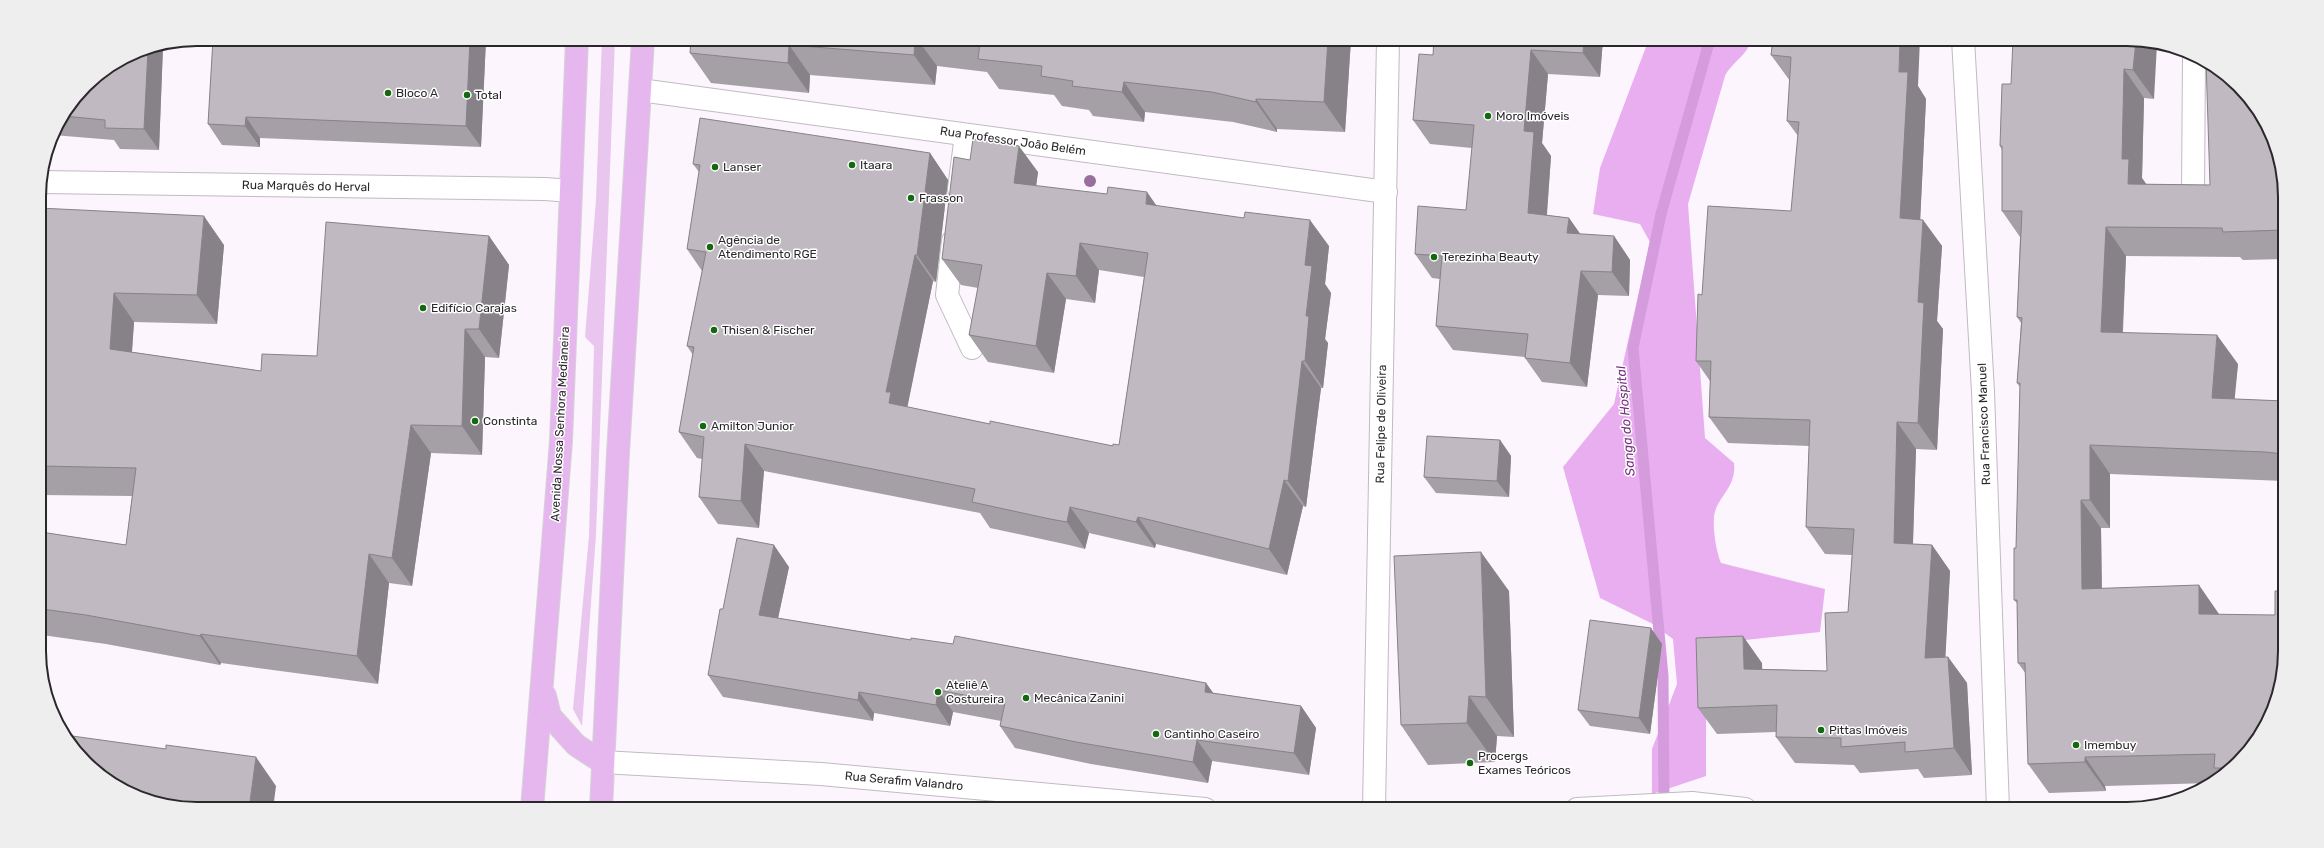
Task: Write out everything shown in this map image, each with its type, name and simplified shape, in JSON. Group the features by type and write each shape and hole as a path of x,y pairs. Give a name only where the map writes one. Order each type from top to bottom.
{"main road":[{"name":"Avenida Nossa Senhora Medianeira","path":"533,802 560,441 577,46"},
{"path":"601,802 602,762 642,46"},
{"path":"542,681 550,716 576,745 602,762"}],"street":[{"name":"Rua Felipe de Oliveira","path":"1374,802 1388,46"},
{"name":"Rua Francisco Manuel","path":"1963,46 1983,392 1998,802"},
{"path":"2193,195 2194,62"},
{"name":"Rua Professor João Belém","path":"640,90 1386,192"},
{"path":"966,135 947,295 972,348"},
{"name":"Rua Marquês do Herval","path":"46,182 545,189 571,191"},
{"name":"Rua Serafim Valandro","path":"602,762 821,774 1128,802"}],"shaded area":[{"path":"602,46 615,46 596,535 582,726 573,709 589,536 594,346 585,337 596,200"},
{"path":"1646,46 1749,46 1725,76 1688,204 1705,438 1734,463 1732,479 1715,511 1715,541 1721,563 1825,589 1820,632 1708,644 1706,657 1706,776 1652,794 1652,749 1677,684 1673,639 1651,623 1600,598 1563,467 1614,404 1650,242 1640,224 1593,214 1600,168"}],"building":[{"name":"Bloco A","path":"213,46 470,46 466,126 246,117 245,126 208,124"},
{"path":"690,46 789,46 788,63 690,53"},
{"path":"802,46 915,46 914,55"},
{"path":"980,46 1328,46 1324,102 1256,99 1256,102 1212,92 1124,82 1122,92 1072,86 1073,81 1041,76 1042,66 978,59"},
{"path":"1434,46 1584,46 1583,53 1531,50 1524,131 1534,132 1528,213 1569,218 1567,233 1614,236 1612,272 1581,271 1570,363 1525,358 1528,334 1436,326 1442,256 1415,254 1418,206 1466,210 1474,125 1413,120 1419,54 1433,55"},
{"path":"1772,46 1900,46 1899,72 1908,72 1900,218 1923,220 1918,302 1924,303 1918,423 1897,422 1894,543 1932,545 1925,658 1948,657 1954,748 1905,752 1905,742 1841,747 1841,738 1776,737 1777,705 1698,708 1696,638 1743,636 1744,669 1827,671 1825,613 1848,612 1854,529 1806,527 1810,420 1709,417 1711,361 1696,361 1698,294 1702,295 1708,206 1791,211 1799,122 1787,121 1791,57 1771,55"},
{"path":"2013,46 2135,46 2133,70 2124,69 2122,159 2129,159 2128,184 2210,185 2206,68 2234,90 2253,113 2266,139 2273,158 2278,187 2278,230 2223,232 2222,228 2106,227 2101,332 2217,335 2212,398 2278,401 2278,453 2090,445 2090,500 2081,500 2082,589 2199,585 2199,614 2275,615 2275,591 2278,591 2278,661 2273,690 2262,718 2253,735 2234,758 2222,768 2214,768 2215,754 2085,757 2085,762 2028,764 2025,663 2018,663 2017,600 2014,600 2014,548 2016,548 2020,383 2017,383 2022,318 2017,317 2022,211 2002,211 2002,146 2000,146 2002,84 2011,84"},
{"path":"148,55 144,129 105,128 105,120 69,116 90,90 105,77 122,66"},
{"path":"700,118 930,153 917,255 915,255 886,392 891,392 889,403 990,424 990,421 1113,446 1113,444 1119,445 1148,253 1080,243 1076,276 1047,273 1036,346 969,335 982,265 942,259 954,157 970,160 973,139 1019,146 1014,183 1107,194 1108,187 1147,192 1146,204 1244,218 1245,212 1310,220 1305,265 1312,266 1306,316 1309,316 1305,361 1302,361 1288,481 1284,480 1269,549 1138,517 1136,522 1070,507 1067,522 1050,519 972,502 975,489 745,444 741,501 699,497 704,437 679,432 694,347 687,346 706,252 687,249 700,165 693,164"},
{"path":"46,208 204,216 197,295 114,293 110,349 261,371 262,354 317,356 326,222 489,236 479,329 465,329 462,426 411,425 392,558 369,554 357,656 201,634 200,636 86,615 46,610 46,533 126,545 136,468 46,466"},
{"path":"1427,436 1500,440 1497,481 1424,477"},
{"path":"737,538 774,545 759,615 911,640 911,638 953,644 955,636 1206,683 1205,692 1301,706 1294,753 1197,740 1193,762 1076,742 1000,726 1005,703 938,690 936,705 859,692 858,700 708,675 720,609 723,609"},
{"path":"1481,552 1486,697 1469,696 1467,723 1401,725 1394,556"},
{"path":"1590,620 1651,628 1639,718 1578,710"},
{"path":"72,736 166,749 166,745 256,757 250,802 177,801 149,794 113,777 90,758"}],"waterway":[{"name":"Sanga do Hospital","path":"1664,802 1663,676 1633,348 1661,214 1708,46"}],"place":[{"name":"Bloco A","path":"388,93"},
{"name":"Total","path":"467,95"},
{"name":"Moro Imóveis","path":"1488,116"},
{"name":"Itaara","path":"852,165"},
{"name":"Lanser","path":"715,167"},
{"name":"Frasson","path":"911,198"},
{"name":"Agência de Atendimento RGE","path":"710,247"},
{"name":"Terezinha Beauty","path":"1434,257"},
{"name":"Edifício Carajas","path":"423,308"},
{"name":"Thisen & Fischer","path":"714,330"},
{"name":"Constinta","path":"475,421"},
{"name":"Amilton Junior","path":"703,426"},
{"name":"Ateliê A Costureira","path":"938,692"},
{"name":"Mecânica Zanini","path":"1026,698"},
{"name":"Pittas Imóveis","path":"1821,730"},
{"name":"Cantinho Caseiro","path":"1156,734"},
{"name":"Imembuy","path":"2076,745"},
{"name":"Procergs Exames Teóricos","path":"1470,763"}]}
